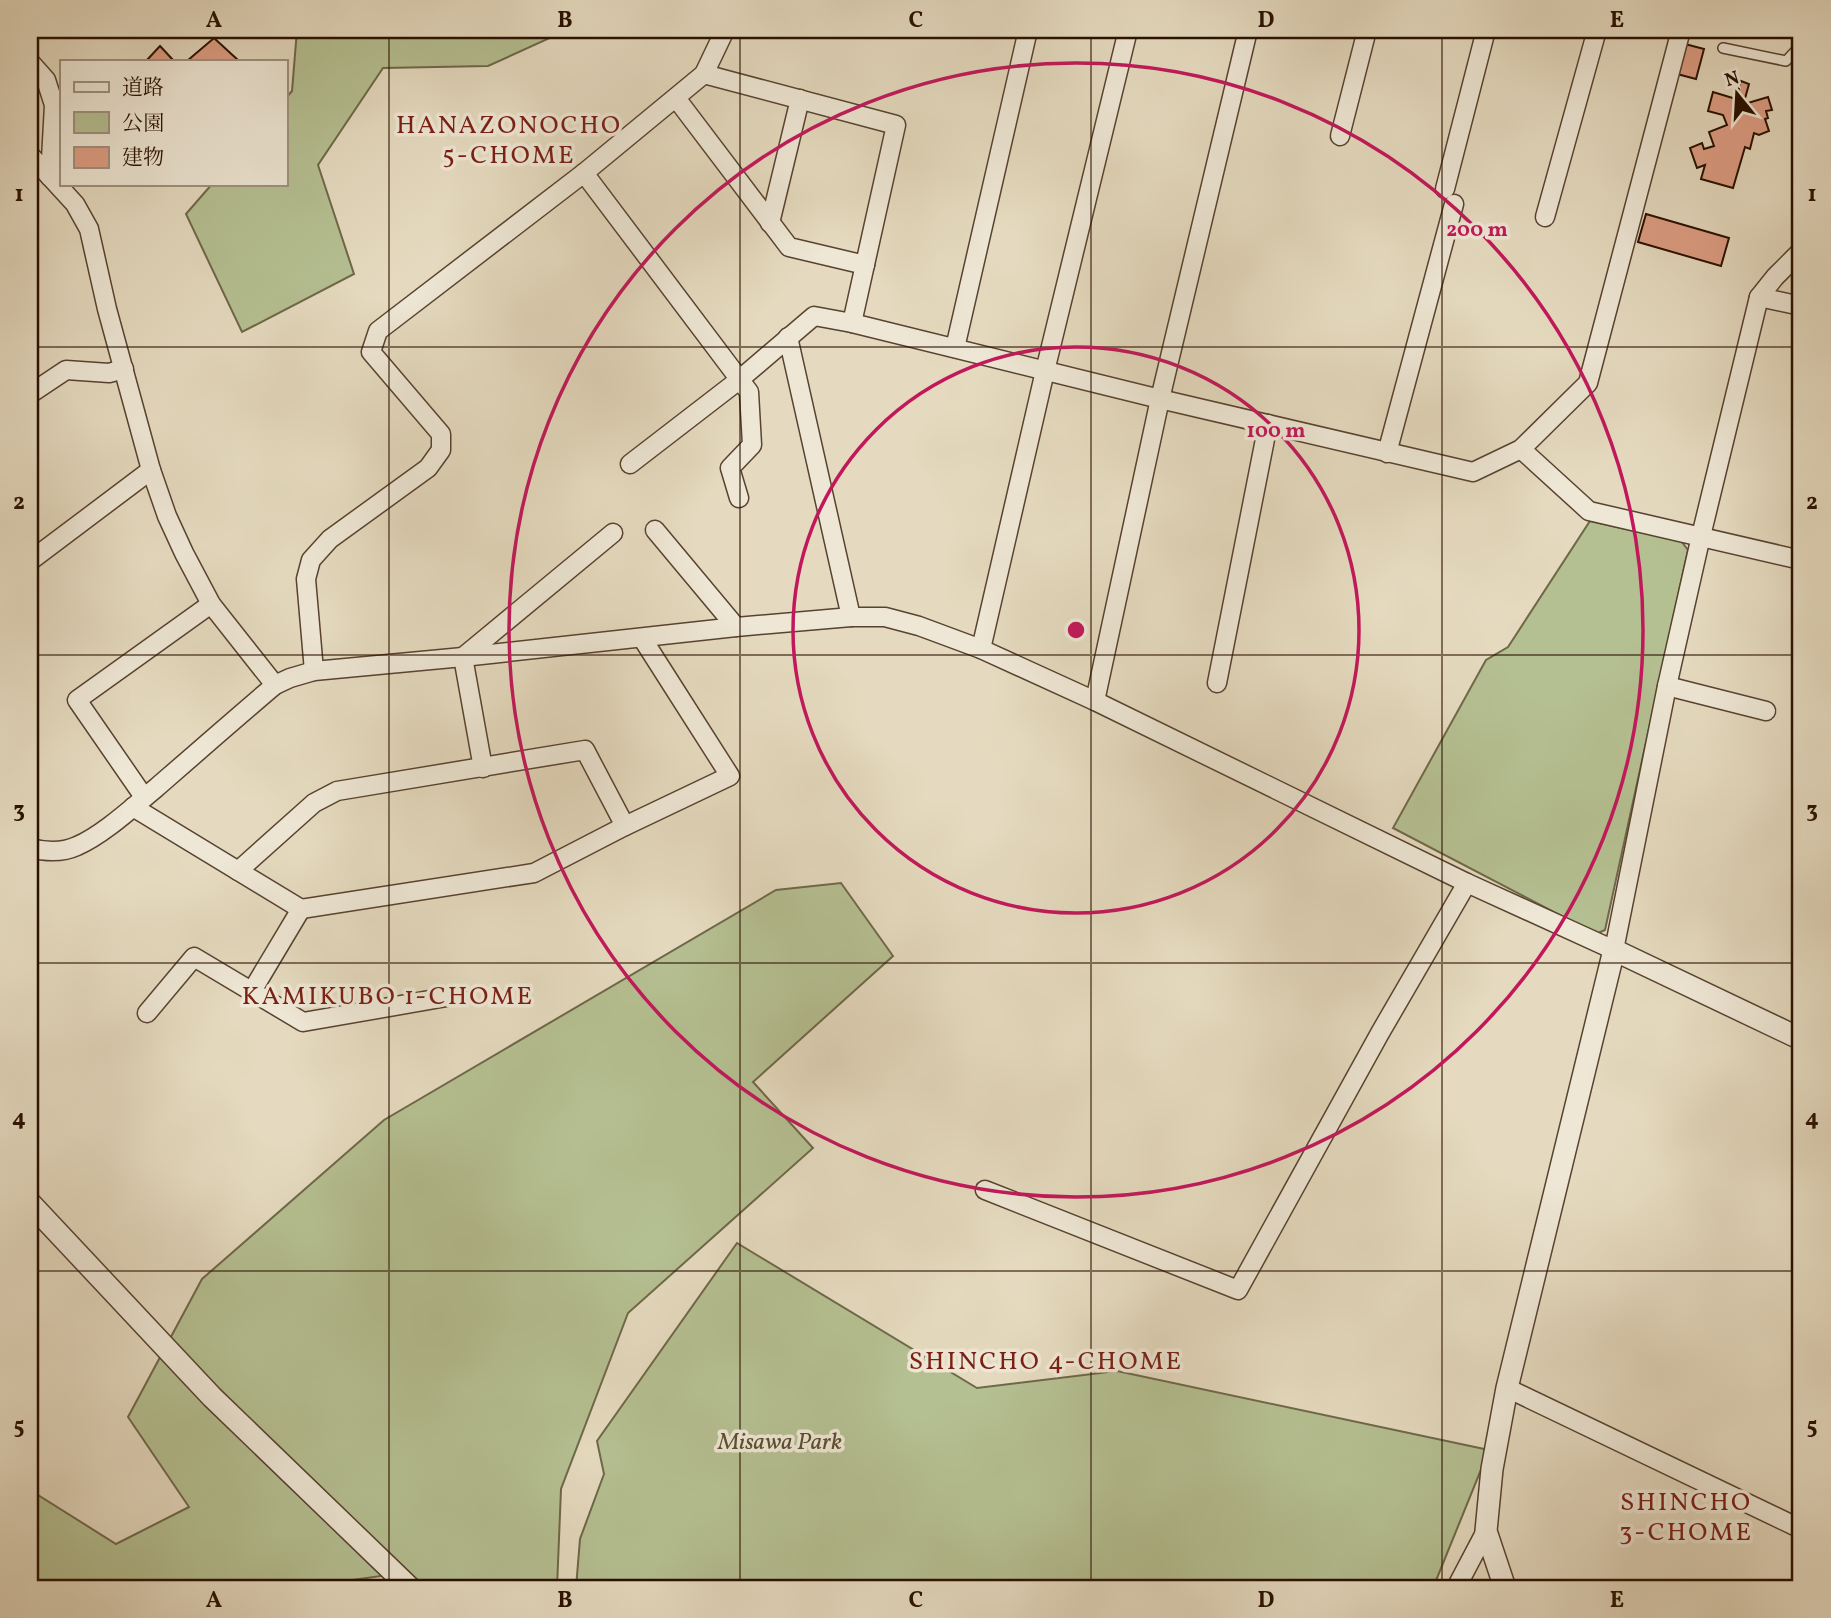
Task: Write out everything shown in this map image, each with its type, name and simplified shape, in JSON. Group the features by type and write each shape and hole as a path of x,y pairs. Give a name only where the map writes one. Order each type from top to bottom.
{"street":[{"path":"314,671 306,579 311,560 330,539 428,468 441,450 442,434 371,352 378,331 584,173 704,74 725,30"},
{"path":"955,348 1028,30"},
{"path":"981,649 1045,371 1129,30"},
{"path":"1095,701 1160,399 1248,30"},
{"path":"1340,136 1367,30"},
{"path":"1387,453 1486,30"},
{"path":"1545,216 1597,30"},
{"path":"630,464 739,380 814,316 1472,472 1521,449 1588,383 1681,30"},
{"path":"30,62 46,80 54,105 50,177"},
{"path":"704,74 896,125 852,323"},
{"path":"676,97 789,247 865,265"},
{"path":"770,223 800,99"},
{"path":"30,155 75,204 89,229 107,309 151,470 167,516 184,553 211,604 275,685"},
{"path":"584,173 749,392 752,445 730,468 738,498"},
{"path":"1456,1588 1486,1531 1492,1469 1507,1388 1614,950 1667,686 1759,297 1801,251"},
{"path":"1759,297 1801,306"},
{"path":"788,337 851,617"},
{"path":"30,394 66,370 109,373 124,369"},
{"path":"1217,683 1268,424"},
{"path":"1521,449 1589,511 1801,560"},
{"path":"30,561 151,470"},
{"path":"655,530 736,627"},
{"path":"463,657 613,533"},
{"path":"211,604 77,700 139,802 238,871 301,909 534,873 730,776 642,638"},
{"path":"30,848 61,851 79,846 139,802 275,685 314,671 736,627 851,617 885,617 919,626 981,649 1095,701 1467,883 1801,1039"},
{"path":"463,657 483,768"},
{"path":"1667,686 1766,711"},
{"path":"238,871 314,803 337,791 585,750 625,826"},
{"path":"985,1190 1238,1290 1373,1045 1467,883"},
{"path":"252,991 301,909"},
{"path":"146,1013 194,957 303,1022 458,995"},
{"path":"30,1203 212,1397 410,1588"},
{"path":"1507,1388 1801,1529"},
{"path":"1486,1531 1505,1588"}],"lane":[{"path":"1723,48 1786,61 1801,45"}],"green space":[{"path":"297,30 550,30 552,37 488,66 383,68 318,165 354,274 242,332 186,214 210,186 287,186 287,97 292,91"},
{"path":"1590,521 1681,541 1688,550 1605,930 1596,934 1393,828 1486,660 1508,647"},
{"path":"841,883 893,956 753,1082 813,1148 628,1313 561,1489 557,1588 409,1588 388,1575 338,1582 331,1588 30,1588 30,1490 116,1544 189,1507 128,1417 202,1279 384,1120 776,890"},
{"name":"Misawa Park","path":"737,1243 977,1388 1117,1371 1489,1450 1433,1588 576,1588 580,1539 604,1474 597,1441"}],"building":[{"path":"214,38 238,60 188,60"},
{"path":"1685,44 1704,49 1696,79 1677,74"},
{"path":"160,46 173,60 147,60"},
{"path":"1741,81 1749,84 1744,102 1768,97 1772,110 1766,111 1768,118 1765,119 1769,131 1759,135 1754,133 1750,149 1745,147 1733,188 1701,179 1705,165 1697,168 1690,148 1702,143 1704,149 1714,146 1709,132 1727,125 1723,115 1708,111 1713,92 1736,99"},
{"path":"1646,214 1729,238 1721,266 1638,242"}],"district":[{"name":"HANAZONOCHO 5-CHOME","path":"509,139"},
{"name":"KAMIKUBO 1-CHOME","path":"388,995"},
{"name":"SHINCHO 4-CHOME","path":"1046,1360"},
{"name":"SHINCHO 3-CHOME","path":"1686,1516"}]}
